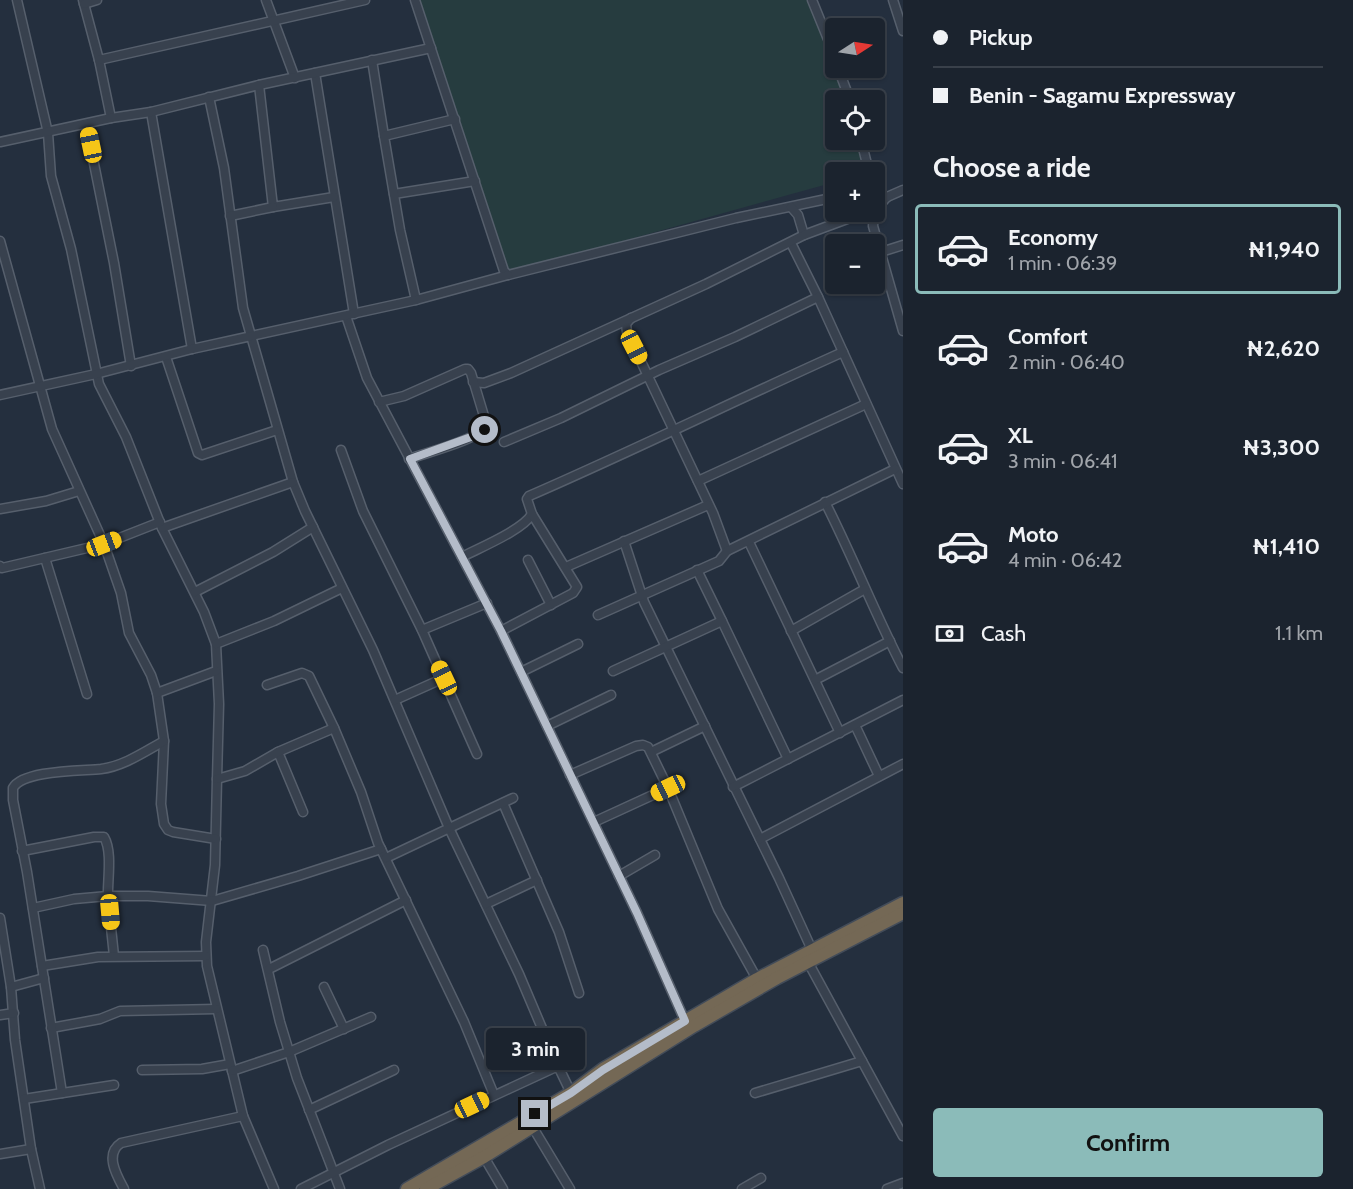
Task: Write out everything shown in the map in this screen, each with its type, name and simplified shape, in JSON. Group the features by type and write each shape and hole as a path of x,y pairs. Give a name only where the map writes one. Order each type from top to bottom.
{"highway":[{"path":"429,1188 810,956 903,903"},
{"path":"407,1189 571,1093 603,1070 757,979 903,914"}],"street":[{"path":"17,0 48,133 51,176 71,249 99,384 126,437 161,525 195,592 216,644 219,704 218,780 212,902 206,957 216,1009 243,1116 274,1189"},
{"path":"97,0 83,2 99,60 111,118"},
{"path":"266,0 295,78"},
{"path":"99,60 365,0"},
{"path":"415,0 504,271 508,275"},
{"path":"812,0 825,32"},
{"path":"893,0 903,31"},
{"path":"0,142 111,118 151,112 259,85 430,48"},
{"path":"372,60 394,194 416,300"},
{"path":"315,73 326,131 350,315 363,367 501,631 594,822 685,1021"},
{"path":"259,85 273,207"},
{"path":"209,98 224,168 243,308 293,482 373,650 449,828 519,974 571,1093"},
{"path":"151,112 192,349"},
{"path":"384,136 455,119"},
{"path":"86,124 114,263 131,366"},
{"path":"394,194 475,182"},
{"path":"887,197 903,190"},
{"path":"230,216 334,197"},
{"path":"0,395 131,366 192,349 416,300 736,218 825,199"},
{"path":"790,207 798,215 804,235"},
{"path":"473,382 484,383 511,373 804,235 839,222"},
{"path":"0,242 54,436 104,544 121,593 129,633 151,675 157,693 164,741 161,804 164,824 168,830 173,832 216,839"},
{"path":"791,243 903,484"},
{"path":"885,251 903,245"},
{"path":"885,262 900,312 903,331"},
{"path":"504,442 561,418 818,297"},
{"path":"631,318 626,324 627,332 698,481 727,551"},
{"path":"501,631 576,591 575,582 531,514 527,499 530,496 605,464 843,352"},
{"path":"166,357 198,453 202,455 277,429"},
{"path":"380,402 404,396 465,369 471,372 487,426 485,430 410,459"},
{"path":"698,481 866,404"},
{"path":"341,450 363,511 422,630 477,754"},
{"path":"598,615 719,561 727,551 895,469"},
{"path":"0,566 2,568 104,544 293,482"},
{"path":"0,509 46,501 79,491"},
{"path":"825,502 853,557 865,589 903,668"},
{"path":"566,567 708,505"},
{"path":"462,557 506,535 529,519 531,514"},
{"path":"195,592 273,552 313,527"},
{"path":"624,542 641,595 760,839 810,956 903,1136"},
{"path":"748,542 840,733"},
{"path":"45,558 87,694"},
{"path":"528,560 551,605"},
{"path":"698,570 788,759"},
{"path":"216,644 274,621 342,588"},
{"path":"791,631 865,589"},
{"path":"422,630 487,603"},
{"path":"613,671 722,621"},
{"path":"815,680 890,641"},
{"path":"521,672 578,644"},
{"path":"157,693 216,670"},
{"path":"267,685 305,673 334,728 361,792 381,849 464,1022 494,1095"},
{"path":"395,700 444,678"},
{"path":"547,726 611,695"},
{"path":"734,787 903,700"},
{"path":"855,725 879,776"},
{"path":"651,752 705,726"},
{"path":"218,780 245,771 278,752 334,728"},
{"path":"62,1094 33,908 13,800 13,788 18,781 70,770 100,769 124,763 164,741"},
{"path":"570,775 636,746 643,745 651,752 718,909 757,979"},
{"path":"278,752 303,812"},
{"path":"760,839 903,764"},
{"path":"594,822 668,788"},
{"path":"386,858 513,798"},
{"path":"503,803 559,932 579,993"},
{"path":"22,851 104,837 107,842 109,865 108,896 114,956"},
{"path":"33,908 74,899 108,896 148,896 212,902 381,849"},
{"path":"619,876 655,855"},
{"path":"486,904 537,880"},
{"path":"269,969 406,900"},
{"path":"0,918 3,960 11,987 31,1149 40,1189"},
{"path":"263,950 289,1052 340,1189"},
{"path":"42,966 114,956 206,957"},
{"path":"11,987 44,978"},
{"path":"324,987 344,1029"},
{"path":"51,1029 100,1019 120,1011 216,1009"},
{"path":"0,1015 14,1013"},
{"path":"142,1070 231,1068 289,1052 372,1017"},
{"path":"754,1093 862,1060"},
{"path":"301,1189 558,1066"},
{"path":"309,1110 394,1071"},
{"path":"24,1099 114,1085"},
{"path":"124,1189 112,1164 113,1152 121,1143 243,1116"},
{"path":"532,1126 570,1189"},
{"path":"0,1154 31,1149"},
{"path":"484,1156 503,1189"},
{"path":"742,1189 761,1178"},
{"path":"887,1189 903,1184"}],"green space":[{"path":"410,0 809,0 825,41 825,78 839,78 844,90 825,90 825,150 867,150 872,162 825,162 825,185 501,275"}],"route":[{"path":"485,430 410,459 501,631 637,913 685,1021 535,1114"}]}
